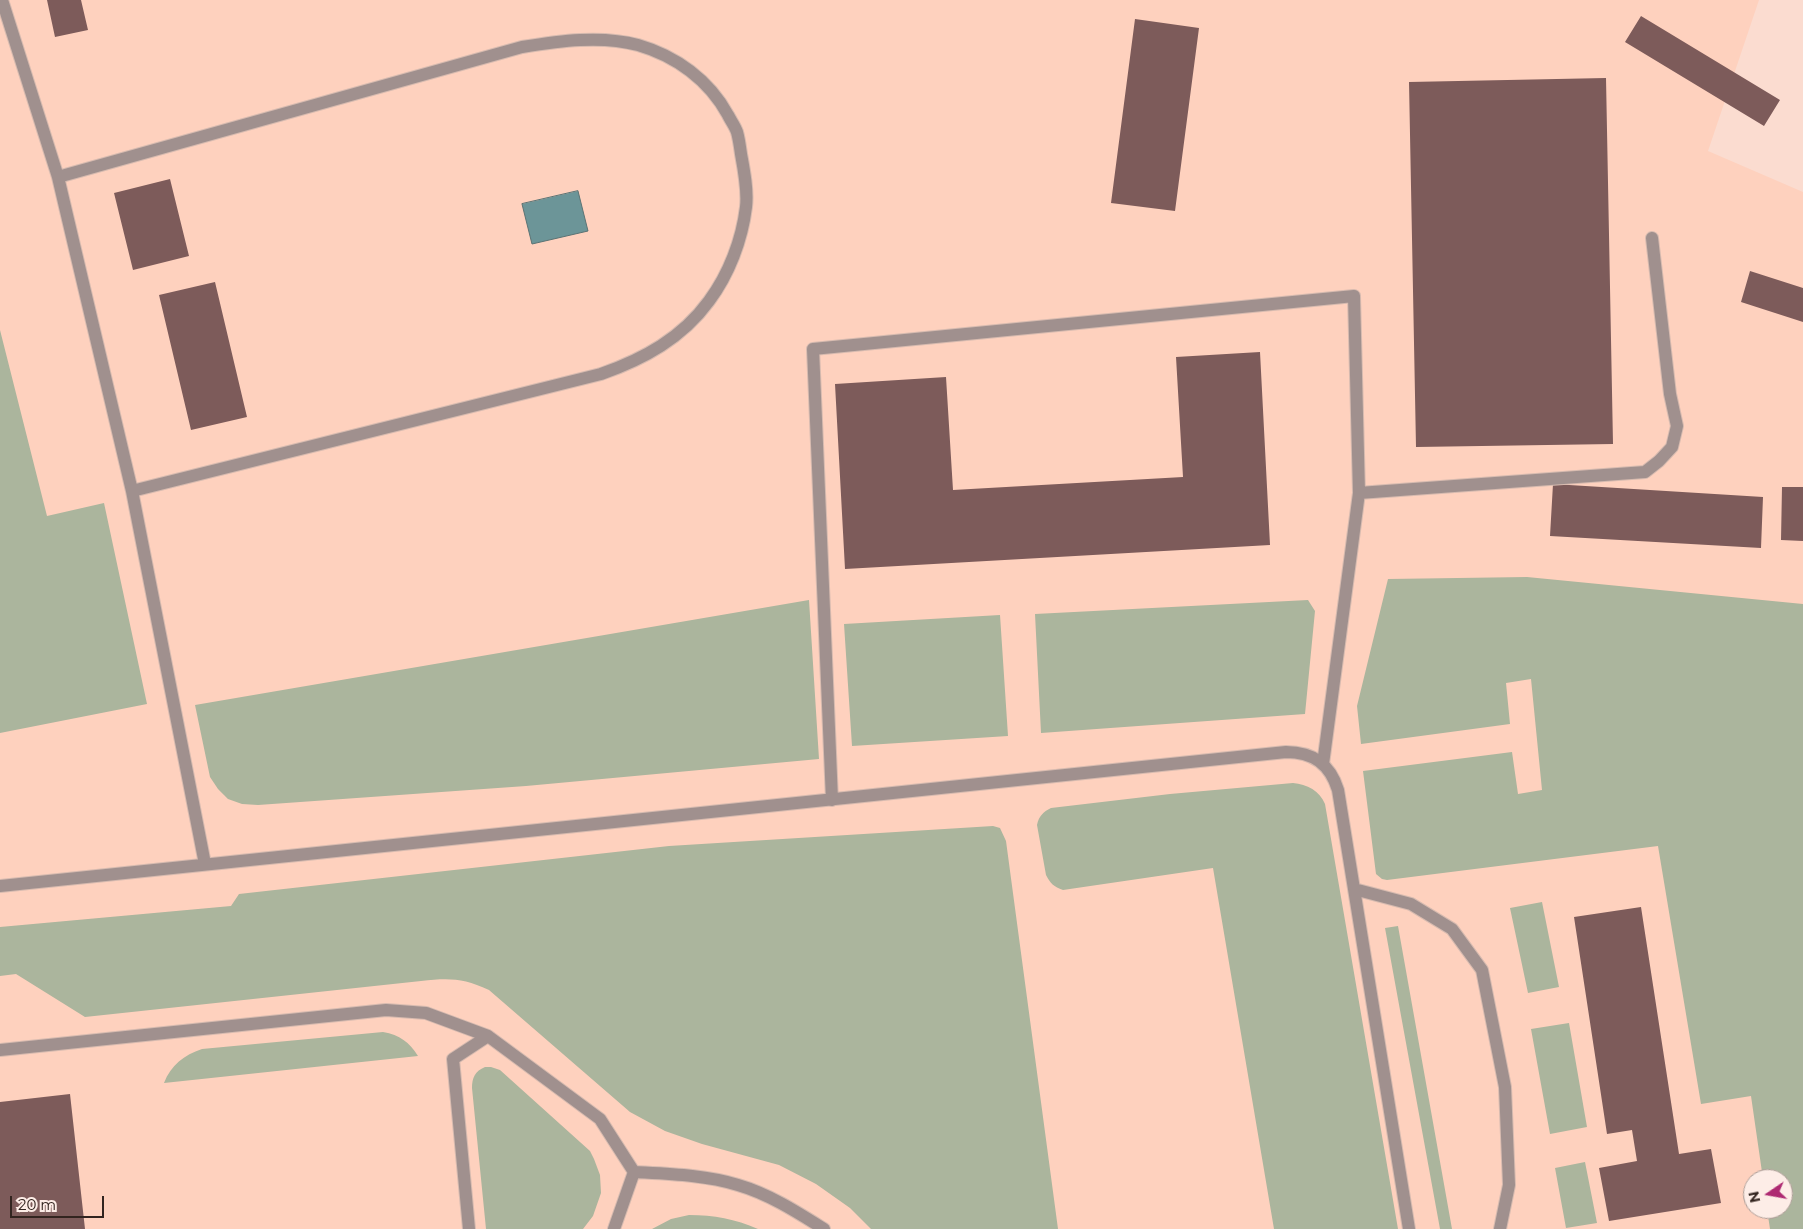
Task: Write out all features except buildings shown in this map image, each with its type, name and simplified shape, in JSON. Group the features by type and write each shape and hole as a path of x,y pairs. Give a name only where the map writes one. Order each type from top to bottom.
{"lane":[{"path":"2,0 58,177 132,491 206,864"},
{"path":"58,177 522,47 561,40 602,40 637,45 668,56 697,76 714,94 720,101 737,132 744,168 747,206 738,243 726,275 709,302 685,327 660,348 632,364 601,374 132,491"},
{"path":"1359,493 1644,472 1659,461 1672,447 1677,426 1670,394 1652,238"},
{"path":"832,800 813,349 1354,296 1359,493 1323,764"},
{"path":"0,886 1286,752 1305,754 1323,764 1330,771 1338,790 1409,1229"},
{"path":"1354,889 1412,904 1452,929 1482,970 1505,1087 1509,1185 1500,1229"},
{"path":"0,1050 386,1010 426,1012 488,1036 600,1119 634,1172"},
{"path":"469,1229 453,1059 488,1036"},
{"path":"614,1229 634,1172"},
{"path":"634,1172 687,1176 738,1185 786,1205 824,1229"}],"shaded area":[{"path":"0,0 1759,0 1708,151 1803,192 1803,1229 0,1229"}],"green space":[{"path":"0,330 47,516 104,503 147,704 0,733"},
{"path":"1527,577 1803,604 1803,1229 1770,1229 1768,1219 1793,1219 1793,1169 1762,1169 1751,1096 1701,1104 1658,846 1387,880 1382,879 1376,874 1363,771 1512,752 1518,794 1542,790 1531,679 1506,683 1510,724 1361,744 1357,706 1388,579"},
{"path":"809,600 819,759 526,786 258,805 242,804 228,799 210,777 195,705"},
{"path":"1308,600 1315,611 1305,714 1041,733 1035,614"},
{"path":"1000,615 1008,736 852,746 844,624"},
{"path":"1293,783 1312,789 1320,795 1325,804 1398,1229 1274,1229 1213,868 1063,890 1057,888 1046,875 1037,825 1042,815 1051,808 1170,794"},
{"path":"993,826 1000,828 1006,841 1058,1229 871,1229 850,1208 816,1184 779,1165 702,1144 665,1131 630,1112 489,990 463,981 448,979 431,980 85,1017 16,974 0,976 0,927 231,906 239,894 669,846"},
{"path":"1542,902 1559,987 1528,993 1510,908"},
{"path":"1398,926 1452,1229 1440,1229 1385,928"},
{"path":"1569,1023 1587,1127 1550,1134 1531,1029"},
{"path":"383,1032 404,1040 418,1056 164,1083 174,1066 189,1054 202,1049"},
{"path":"485,1067 500,1070 590,1151 600,1175 601,1193 593,1216 583,1229 486,1229 472,1088 475,1075"},
{"path":"1585,1162 1597,1223 1566,1228 1555,1168"},
{"path":"689,1215 724,1218 758,1229 652,1229 671,1219"}],"water":[{"path":"578,191 588,231 532,244 522,204"}]}
